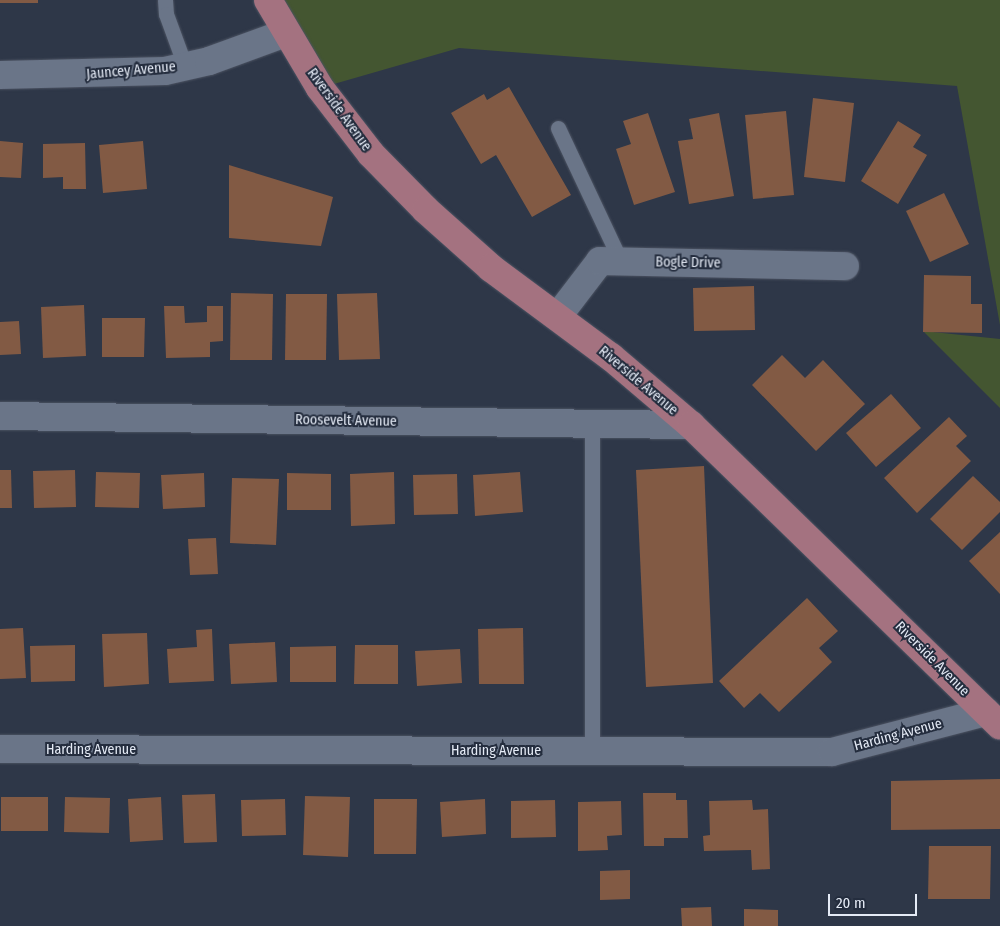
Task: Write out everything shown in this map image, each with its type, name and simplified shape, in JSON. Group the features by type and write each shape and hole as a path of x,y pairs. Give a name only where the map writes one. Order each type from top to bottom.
{"main road":[{"name":"Riverside Avenue","path":"268,0 320,88 371,154 491,268 558,316 691,425 993,718"}],"street":[{"name":"Jauncey Avenue","path":"0,75 96,75 185,66 286,33"},
{"name":"Bogle Drive","path":"558,316 600,261 845,266"},
{"name":"Roosevelt Avenue","path":"0,416 691,425"},
{"name":"Harding Avenue","path":"0,749 832,752 993,718"}],"lane":[{"path":"165,0 185,66"},
{"path":"558,128 621,262"},
{"path":"592,424 592,751"}],"green space":[{"path":"268,0 1000,0 1000,325 957,86 459,48 320,88"},
{"path":"923,331 1000,339 1000,408"}],"building":[{"path":"0,0 38,0 38,3 0,3"},
{"path":"509,87 571,195 532,217 496,155 481,164 451,113 484,94 487,100"},
{"path":"813,98 854,103 845,182 804,177"},
{"path":"786,111 794,195 753,199 745,115"},
{"path":"648,113 675,192 634,205 616,149 631,144 623,121"},
{"path":"719,113 734,196 689,204 678,141 693,139 689,119"},
{"path":"898,121 921,135 913,147 927,155 898,204 861,181"},
{"path":"0,141 23,143 21,178 0,177"},
{"path":"143,141 147,189 103,193 99,145"},
{"path":"85,143 86,189 63,189 63,177 43,178 43,144"},
{"path":"229,165 333,197 321,246 229,238"},
{"path":"944,193 969,244 930,262 906,211"},
{"path":"924,275 971,276 971,304 982,304 982,333 923,332"},
{"path":"754,286 755,330 694,331 693,288"},
{"path":"231,293 273,294 272,360 230,360"},
{"path":"377,293 380,359 339,360 337,294"},
{"path":"286,294 327,294 326,360 285,360"},
{"path":"84,305 86,356 43,358 41,307"},
{"path":"164,306 184,306 185,323 207,322 207,306 223,306 223,341 210,342 210,357 166,358"},
{"path":"102,318 145,318 144,357 102,357"},
{"path":"19,321 21,354 0,355 0,322"},
{"path":"782,355 805,378 823,360 865,404 816,451 752,385"},
{"path":"891,394 921,428 876,467 846,433"},
{"path":"949,417 967,436 956,446 971,461 917,513 884,478"},
{"path":"704,466 713,683 646,687 636,470"},
{"path":"0,470 11,470 12,508 0,508"},
{"path":"75,470 76,507 34,508 33,471"},
{"path":"96,472 140,473 139,508 95,507"},
{"path":"394,472 395,524 351,526 350,474"},
{"path":"520,472 523,512 475,516 473,475"},
{"path":"204,473 205,507 163,509 161,475"},
{"path":"287,473 331,474 331,510 287,510"},
{"path":"457,474 458,514 414,515 413,475"},
{"path":"973,476 1000,502 1000,512 962,550 930,519"},
{"path":"232,478 279,479 276,545 230,543"},
{"path":"1000,532 1000,594 969,561"},
{"path":"216,538 218,574 190,575 188,539"},
{"path":"807,598 838,631 819,648 832,662 779,712 760,693 744,708 719,681"},
{"path":"23,628 26,678 0,679 0,629"},
{"path":"523,628 524,684 479,684 478,629"},
{"path":"212,629 214,681 169,683 167,649 197,647 196,630"},
{"path":"147,633 149,684 104,687 102,634"},
{"path":"275,642 277,682 231,684 229,644"},
{"path":"75,645 75,681 31,682 30,646"},
{"path":"355,645 398,645 398,684 354,684"},
{"path":"336,646 336,682 290,682 290,647"},
{"path":"460,649 462,683 417,686 415,651"},
{"path":"1000,779 1000,829 891,830 891,781"},
{"path":"643,793 676,793 676,800 687,800 688,838 664,838 664,846 644,846"},
{"path":"215,794 217,842 184,843 182,795"},
{"path":"305,796 350,797 348,857 303,855"},
{"path":"1,797 48,797 48,831 1,831"},
{"path":"65,797 110,798 109,833 64,832"},
{"path":"161,797 163,840 130,842 128,799"},
{"path":"285,799 286,835 242,836 241,800"},
{"path":"374,799 417,799 416,854 374,854"},
{"path":"485,799 486,834 442,837 440,802"},
{"path":"555,800 556,837 511,838 511,801"},
{"path":"752,800 753,810 768,809 770,869 752,870 751,850 704,851 703,836 710,835 709,801"},
{"path":"621,801 622,835 607,836 608,850 578,851 578,802"},
{"path":"929,846 991,846 990,899 928,899"},
{"path":"630,870 630,899 600,900 600,871"},
{"path":"711,907 712,926 682,926 681,908"},
{"path":"744,909 778,910 778,926 744,926"}]}
